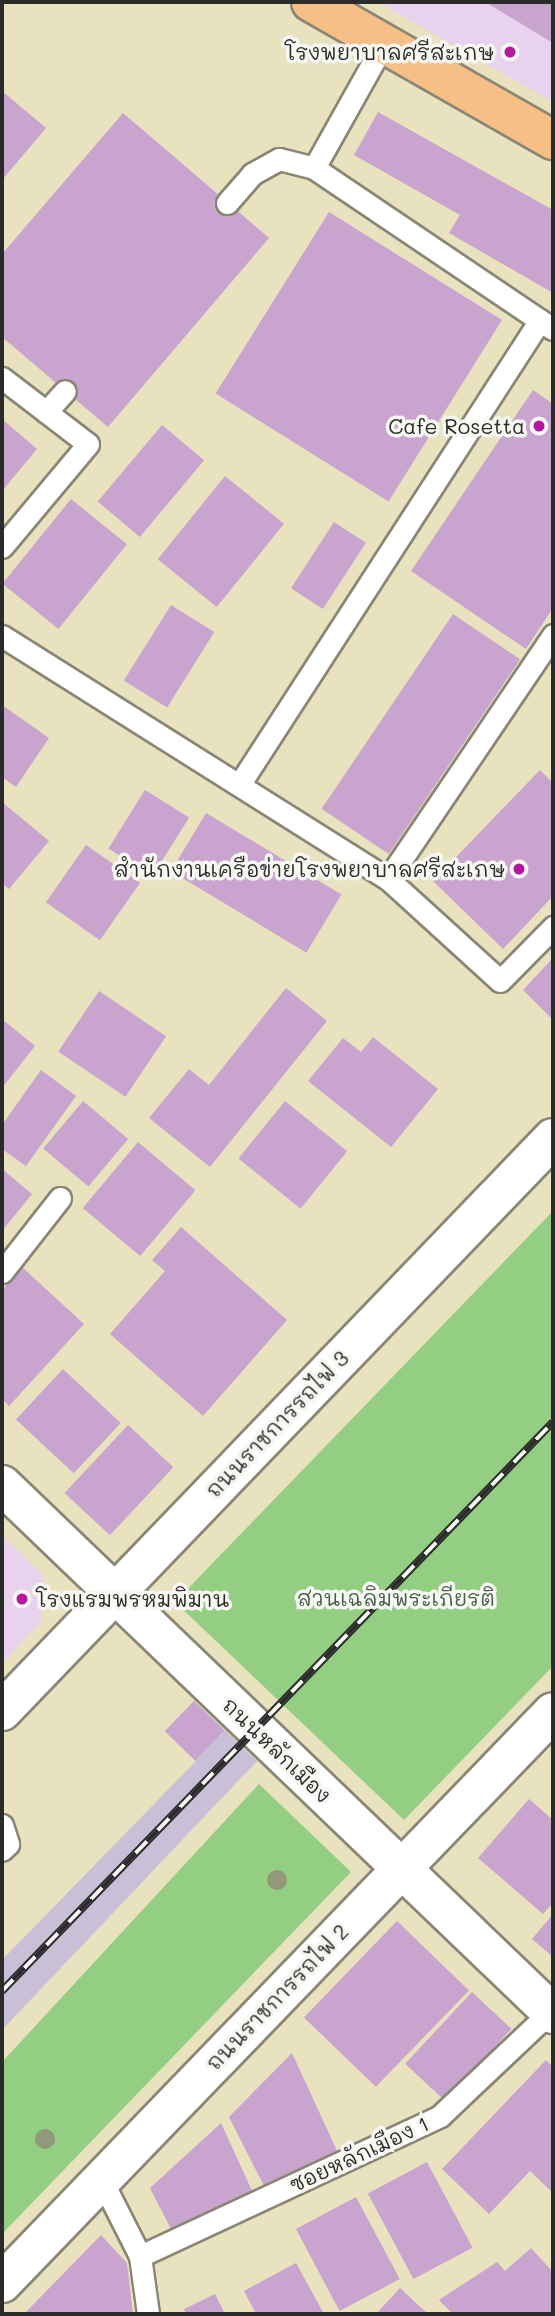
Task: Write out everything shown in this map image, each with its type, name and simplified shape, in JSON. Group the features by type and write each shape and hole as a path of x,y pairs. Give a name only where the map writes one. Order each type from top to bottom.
{"main road":[{"path":"311,2 553,140"}],"street":[{"name":"ถนนราชการรถไฟ 3","path":"2,1711 553,1138"},
{"name":"ถนนหลักเมือง","path":"2,1485 552,2012"},
{"name":"ถนนราชการรถไฟ 2","path":"2,2283 553,1712"}],"lane":[{"path":"314,168 384,43"},
{"path":"228,202 252,174 279,159 314,168 547,324 239,785"},
{"path":"2,378 88,444 2,547"},
{"path":"46,412 65,391"},
{"path":"388,879 553,635"},
{"path":"2,636 388,879 500,981 553,927"},
{"path":"2,1272 60,1198"},
{"path":"2,1825 8,1844 2,1850"},
{"name":"ซอยหลักเมือง 1","path":"140,2256 440,2116 552,2012"},
{"path":"101,2179 140,2256 148,2314"}],"shaded area":[{"name":"โรงพยาบาลศรีสะเกษ","path":"378,2 553,2 553,102"},
{"name":"โรงแรมพรหมพิมาน","path":"2,1535 43,1576 41,1622 2,1664"},
{"path":"194,1701 257,1761 2,2030 2,1960 196,1761 165,1731"}],"green space":[{"name":"สวนเฉลิมพระเกียรติ","path":"553,1211 553,1666 404,1820 175,1602"},
{"path":"259,1784 351,1872 2,2234 2,2062"}],"building":[{"path":"485,2 553,2 553,43"},
{"path":"2,91 46,128 2,180"},
{"path":"378,112 553,210 553,293 449,233 460,215 354,155"},
{"path":"123,113 269,238 108,427 2,337 2,254"},
{"path":"329,212 502,320 389,502 216,393"},
{"path":"533,390 553,404 553,608 526,649 411,571"},
{"path":"2,419 37,449 2,491"},
{"path":"162,425 204,460 140,537 98,502"},
{"path":"225,476 284,524 217,607 158,559"},
{"path":"71,499 127,544 58,629 2,584"},
{"path":"334,522 366,543 323,609 291,588"},
{"path":"171,605 214,632 167,708 124,680"},
{"path":"453,614 520,659 389,854 322,809"},
{"path":"2,705 49,738 16,787 2,777"},
{"path":"540,770 553,783 553,896 503,949 433,881"},
{"path":"145,790 189,818 153,876 108,849"},
{"path":"2,802 49,841 9,889 2,883"},
{"path":"206,813 341,894 306,953 171,871"},
{"path":"86,845 140,883 100,940 46,902"},
{"path":"553,958 553,1020 523,990"},
{"path":"286,988 327,1021 210,1167 149,1118 189,1069 209,1085"},
{"path":"99,991 166,1036 125,1097 58,1052"},
{"path":"2,1019 35,1046 2,1088"},
{"path":"373,1037 438,1089 391,1147 308,1081 343,1038 361,1052"},
{"path":"41,1070 76,1096 26,1166 2,1149 2,1125"},
{"path":"83,1101 128,1139 88,1186 43,1148"},
{"path":"285,1101 347,1151 301,1209 238,1159"},
{"path":"138,1142 195,1190 140,1256 83,1208"},
{"path":"2,1169 32,1194 2,1231"},
{"path":"181,1227 287,1320 203,1416 110,1334 165,1271 152,1260"},
{"path":"22,1267 84,1324 9,1406 2,1399 2,1290"},
{"path":"63,1369 121,1423 74,1473 16,1419"},
{"path":"128,1425 173,1467 110,1535 65,1493"},
{"path":"194,1701 224,1730 195,1760 165,1731"},
{"path":"529,1799 553,1820 553,1903 543,1914 478,1858"},
{"path":"553,1914 553,1957 532,1939"},
{"path":"397,1921 469,1990 376,2087 304,2017"},
{"path":"472,1992 511,2029 445,2101 405,2064"},
{"path":"292,2053 338,2153 265,2188 229,2117"},
{"path":"546,2060 553,2067 553,2193 530,2171 489,2214 442,2169"},
{"path":"221,2123 253,2193 172,2231 150,2188"},
{"path":"427,2162 473,2248 413,2279 368,2193"},
{"path":"356,2197 400,2279 340,2311 296,2229"},
{"path":"101,2235 127,2263 133,2314 24,2314"},
{"path":"531,2248 553,2272 553,2314 453,2314 439,2300 497,2262 505,2271"},
{"path":"296,2263 324,2314 256,2314 244,2291"},
{"path":"400,2288 428,2314 376,2314"},
{"path":"215,2294 225,2314 186,2314 184,2309"}],"railway":[{"path":"2,1991 553,1422"}],"place":[{"name":"โรงพยาบาลศรีสะเกษ","path":"510,52"},
{"name":"Cafe Rosetta","path":"539,426"},
{"name":"สำนักงานเครือข่ายโรงพยาบาลศรีสะเกษ","path":"519,869"},
{"name":"โรงแรมพรหมพิมาน","path":"22,1599"}]}
